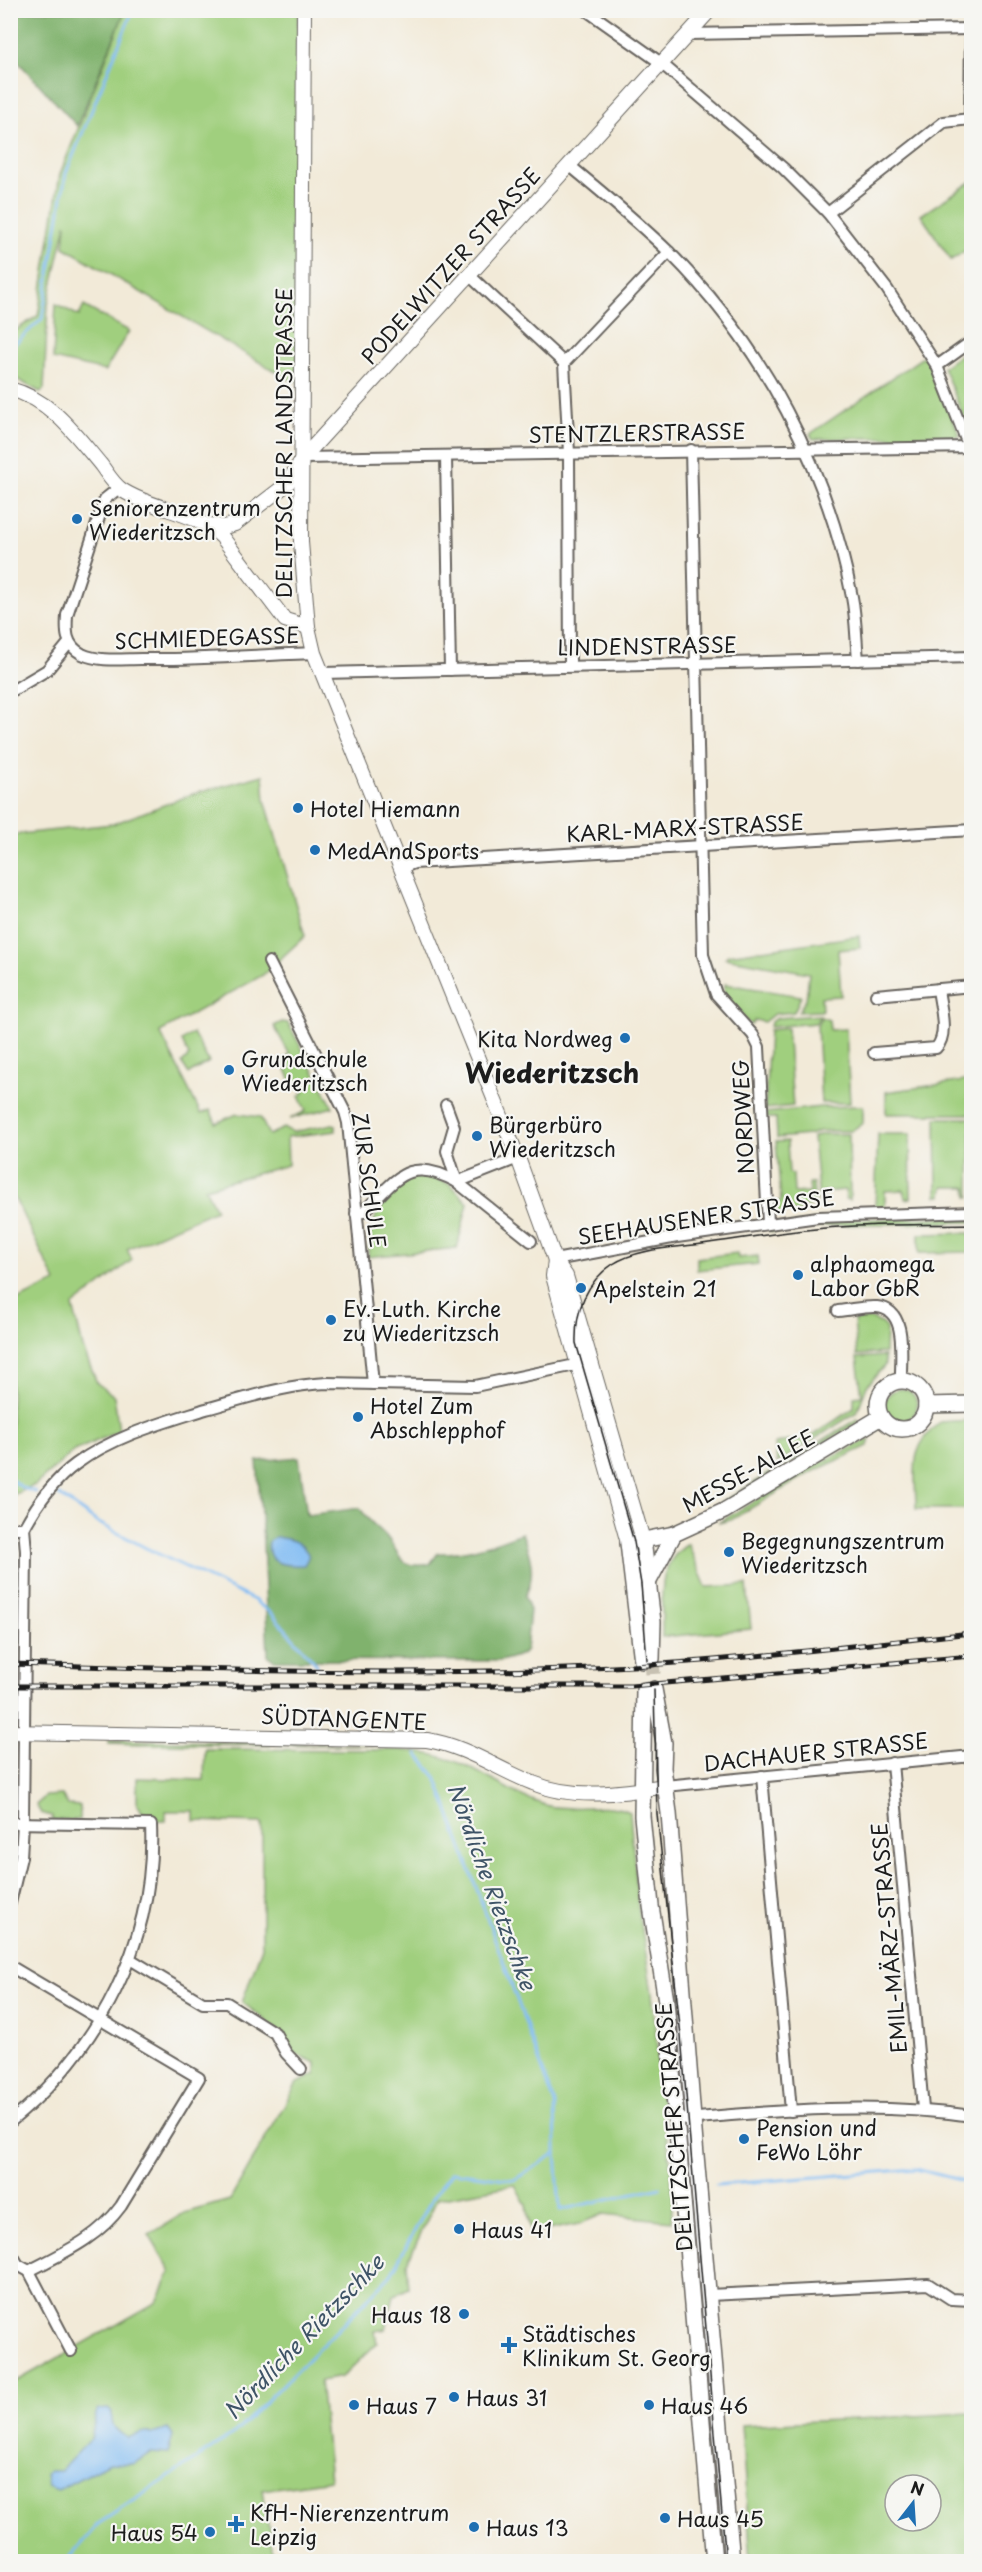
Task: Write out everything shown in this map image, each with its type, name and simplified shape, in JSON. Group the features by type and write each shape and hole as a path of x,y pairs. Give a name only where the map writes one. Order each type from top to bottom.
{"main road":[{"path":"901,1381 918,1388 926,1405 921,1420 907,1428 890,1426 881,1417 878,1406 881,1394 889,1385 901,1381"},
{"path":"926,1405 972,1404"},
{"name":"MESSE-ALLEE","path":"635,1542 674,1534 724,1512 881,1417"},
{"path":"649,1581 674,1534"},
{"name":"DELITZSCHER LANDSTRASSE","path":"635,1542 649,1581 653,1622 647,1660 635,1542"},
{"name":"DELITZSCHER STRASSE","path":"714,2562 682,2210 677,2120 666,2001 651,1906 642,1816 649,1689 664,1743 665,1786 732,2562"}],"street":[{"name":"DELITZSCHER LANDSTRASSE","path":"304,10 301,542 308,627 314,653 518,1158 555,1260 553,1276 583,1363 635,1542"},
{"path":"586,10 662,63 783,168 828,213 887,289 937,366 971,450"},
{"name":"PODELWITZER STRASSE","path":"210,525 224,527 235,524 287,484 303,458 710,10"},
{"path":"689,34 971,29 969,119 944,122 828,213"},
{"path":"569,165 622,208 669,252 712,299 744,342 779,398 824,488 840,539 853,599 858,660"},
{"path":"564,363 669,252"},
{"path":"469,275 564,363 569,453 570,666"},
{"path":"937,366 972,341"},
{"path":"10,389 21,392 52,409 76,432 119,488 210,525 222,537 285,620 308,627"},
{"name":"STENTZLERSTRASSE","path":"303,458 446,457 805,448 971,450"},
{"name":"NORDWEG","path":"691,450 703,955 716,994 753,1035 759,1047 768,1223"},
{"path":"446,457 450,670"},
{"path":"10,692 47,670 69,643 66,633 66,615 105,499 119,488"},
{"name":"SCHMIEDEGASSE","path":"69,643 82,654 103,659 187,660 314,653"},
{"name":"LINDENSTRASSE","path":"322,673 972,657"},
{"name":"KARL-MARX-STRASSE","path":"401,868 414,863 972,830"},
{"name":"ZUR SCHULE","path":"269,962 345,1112 373,1384"},
{"path":"876,995 972,986"},
{"path":"874,1053 936,1047 942,1042 938,989"},
{"path":"447,1105 454,1127 447,1151 457,1182"},
{"path":"457,1182 518,1158"},
{"path":"356,1214 363,1212 398,1176 415,1171 441,1173 457,1182 531,1241"},
{"name":"SEEHAUSENER STRASSE","path":"555,1260 768,1223 854,1214 972,1212"},
{"path":"838,1311 877,1307 895,1316 900,1326 901,1381"},
{"path":"10,1903 21,1857 23,1823 26,1732 24,1528 43,1499 75,1465 126,1436 216,1406 303,1384 475,1386 583,1363"},
{"path":"10,1527 24,1528"},
{"name":"SÜDTANGENTE","path":"10,1732 395,1738 438,1741 460,1748 523,1779 550,1789 582,1792 665,1786"},
{"name":"DACHAUER STRASSE","path":"665,1786 972,1756"},
{"name":"EMIL-MÄRZ-STRASSE","path":"892,1763 923,2109"},
{"path":"762,1776 791,2111"},
{"path":"10,1823 151,1825 152,1851 150,1881 141,1925 117,1990 63,2073 40,2097 10,2122"},
{"path":"130,1959 203,2002 227,2003 275,2033 286,2053 301,2069"},
{"path":"10,1966 199,2078 122,2206 109,2222 90,2238 29,2271 14,2267 10,2252"},
{"path":"677,2120 867,2107 923,2109 972,2116"},
{"path":"29,2271 71,2351"},
{"path":"709,2295 928,2284 951,2299 972,2300"}],"green space":[{"path":"28,11 125,11 77,126 11,54 11,16"},
{"path":"125,11 298,11 297,381 290,380 64,247 66,224 48,304 44,389 40,392 11,376 11,333 38,316 60,174"},
{"path":"971,182 971,247 951,260 921,215"},
{"path":"56,304 79,316 84,306 129,331 105,371 53,359"},
{"path":"971,347 971,435 943,367"},
{"path":"926,355 960,436 813,439 810,434"},
{"path":"263,775 265,800 305,936 263,975 160,1032 201,1114 210,1110 216,1123 237,1114 260,1117 269,1135 284,1128 293,1132 333,1124 336,1125 336,1131 287,1137 288,1165 205,1188 216,1210 127,1249 132,1260 73,1306 83,1348 97,1383 114,1396 119,1431 74,1451 35,1485 11,1496 11,1303 56,1282 11,1191 11,835 113,824 193,794"},
{"path":"859,936 860,948 838,950 841,996 821,997 822,1011 798,1012 806,999 809,973 725,958 728,955"},
{"path":"725,984 801,996 794,1012 774,1014 764,1022 755,1020 751,1025 723,1000"},
{"path":"820,1015 816,1023 770,1027 771,1022 776,1018"},
{"path":"821,1017 829,1020 830,1030 846,1029 850,1103 821,1103 817,1026"},
{"path":"282,1022 288,1023 333,1107 290,1119 306,1111 299,1096 304,1093 300,1085 295,1088 281,1060 290,1055 274,1026"},
{"path":"787,1028 793,1106 765,1109 769,1030"},
{"path":"193,1033 209,1062 189,1074 182,1063 189,1056 182,1041"},
{"path":"971,1080 971,1114 886,1114 886,1092"},
{"path":"863,1106 863,1123 851,1131 820,1131 809,1135 777,1138 776,1118 766,1118 766,1113 821,1107"},
{"path":"936,1118 971,1118 970,1197 968,1197 967,1187 943,1187 942,1196 937,1196"},
{"path":"822,1134 849,1134 850,1200 846,1199 845,1190 823,1192 823,1201 819,1201 813,1137"},
{"path":"878,1134 910,1134 911,1198 905,1199 904,1190 885,1191 885,1207 875,1207"},
{"path":"787,1141 789,1173 793,1174 794,1193 810,1192 809,1183 813,1183 815,1205 802,1207 802,1211 775,1213 771,1211 770,1203 781,1201 776,1142"},
{"path":"428,1176 450,1184 468,1203 457,1248 368,1257 373,1224 389,1192 405,1179"},
{"path":"971,1217 971,1222 836,1225 771,1232 770,1228 821,1220"},
{"path":"971,1233 971,1252 919,1253 919,1234"},
{"path":"737,1253 738,1258 758,1256 759,1264 697,1270 697,1258"},
{"path":"872,1319 886,1328 885,1353 857,1355 854,1320"},
{"path":"884,1356 885,1365 867,1386 857,1412 777,1463 775,1443 807,1439 854,1408 854,1397 862,1396 857,1358"},
{"path":"901,1389 912,1394 917,1405 912,1416 901,1421 890,1416 885,1405 890,1394"},
{"path":"857,1419 859,1422 712,1510 717,1505"},
{"path":"971,1420 971,1509 916,1509 915,1472 918,1451 922,1442 940,1422"},
{"path":"870,1439 868,1446 808,1474 731,1520 718,1523 805,1470"},
{"path":"299,1457 307,1515 360,1508 386,1536 406,1563 430,1564 438,1553 471,1550 522,1533 531,1564 531,1580 525,1596 530,1610 526,1650 523,1654 501,1661 274,1660 268,1656 257,1461"},
{"path":"688,1544 706,1587 747,1585 751,1629 662,1637 662,1598 665,1574 669,1563"},
{"path":"108,1740 397,1745 141,1744 108,1743"},
{"path":"205,1749 417,1752 442,1757 477,1771 538,1803 569,1808 613,1807 630,1813 638,1906 652,1992 662,2104 670,2161 673,2196 671,2221 603,2214 579,2224 531,2233 526,2205 515,2185 437,2199 407,2263 409,2288 394,2295 386,2329 375,2331 377,2343 342,2377 320,2381 330,2480 262,2490 274,2559 258,2562 11,2561 10,2385 157,2302 171,2271 149,2235 184,2213 230,2200 297,2083 316,2074 316,2063 293,2053 281,2033 242,2002 262,1947 262,1823 194,1821 194,1811 166,1811 166,1821 148,1821 137,1804 137,1778 204,1780"},
{"path":"62,1795 68,1805 80,1806 80,1820 52,1820 52,1816 41,1813 36,1805 46,1796"},
{"path":"971,2413 971,2561 751,2561 741,2425"}],"water":[{"path":"275,1537 291,1540 303,1547 309,1556 304,1565 284,1564 274,1560 270,1555 269,1542"},
{"path":"108,2408 112,2412 115,2427 127,2438 144,2432 152,2434 168,2429 173,2436 168,2454 151,2453 133,2464 109,2463 58,2490 47,2486 45,2474 48,2471 60,2471 91,2439 96,2414 99,2409"}],"waterway":[{"name":"Nördliche Rietzschke","path":"10,348 42,319 66,173 133,10"},
{"name":"Nördliche Rietzschke","path":"10,1479 23,1488 36,1492"},
{"name":"Nördliche Rietzschke","path":"59,1495 97,1522 254,1600 273,1615 317,1665"},
{"name":"Nördliche Rietzschke","path":"417,1754 436,1777 555,2104 560,2210 660,2187"},
{"name":"Nördliche Rietzschke","path":"65,2562 98,2524 235,2433 390,2276 433,2197 452,2172 514,2180 556,2153"},
{"path":"716,2185 916,2169 972,2183"}],"tunnel":[{"path":"652,1659 654,1689"}],"tram line":[{"path":"647,1660 641,1584 634,1542 576,1343 580,1309 589,1288 613,1264 656,1249 822,1228 972,1224"},
{"path":"654,1690 657,1814 681,2036 726,2562"}],"railway":[{"path":"10,1664 359,1672 567,1669 719,1660 972,1633"},
{"path":"10,1686 631,1686 972,1656"}],"place":[{"name":"Seniorenzentrum Wiederitzsch","path":"77,519"},
{"name":"Hotel Hiemann","path":"298,808"},
{"name":"MedAndSports","path":"315,850"},
{"name":"Kita Nordweg","path":"625,1038"},
{"name":"Grundschule Wiederitzsch","path":"229,1070"},
{"name":"Bürgerbüro Wiederitzsch","path":"477,1136"},
{"name":"alphaomega Labor GbR","path":"798,1275"},
{"name":"Apelstein 21","path":"581,1288"},
{"name":"Ev.-Luth. Kirche zu Wiederitzsch","path":"331,1320"},
{"name":"Hotel Zum Abschlepphof","path":"358,1417"},
{"name":"Begegnungszentrum Wiederitzsch","path":"729,1552"},
{"name":"Pension und FeWo Löhr","path":"744,2139"},
{"name":"Haus 41","path":"459,2229"},
{"name":"Haus 18","path":"464,2314"},
{"name":"Städtisches Klinikum St. Georg","path":"509,2345"},
{"name":"Haus 31","path":"454,2397"},
{"name":"Haus 7","path":"354,2405"},
{"name":"Haus 46","path":"649,2405"},
{"name":"Haus 45","path":"665,2518"},
{"name":"KfH-Nierenzentrum Leipzig","path":"236,2524"},
{"name":"Haus 13","path":"474,2527"},
{"name":"Haus 54","path":"210,2532"}],"district":[{"name":"Wiederitzsch","path":"552,1071"}]}
